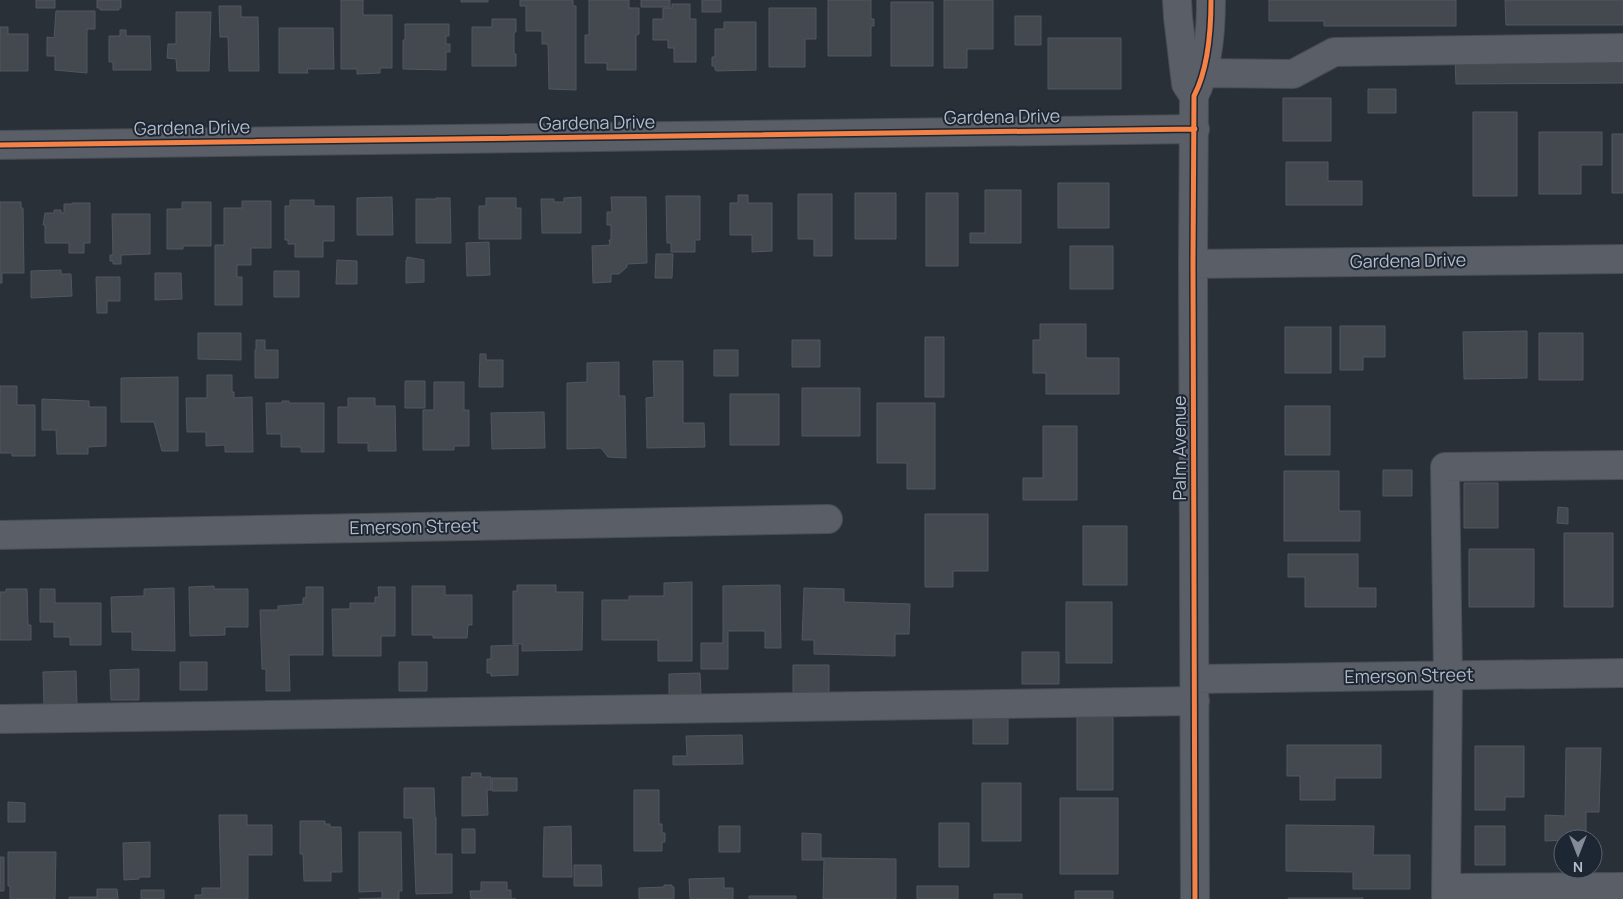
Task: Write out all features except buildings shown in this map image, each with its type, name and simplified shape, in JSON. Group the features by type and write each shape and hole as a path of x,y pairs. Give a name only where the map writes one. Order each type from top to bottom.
{"street":[{"name":"Palm Avenue","path":"1178,0 1178,17 1186,84 1199,84"},
{"name":"Palm Avenue","path":"1196,899 1193,264 1195,129 1199,84 1211,18 1211,0"},
{"path":"1199,84 1293,74 1334,52 1623,48"},
{"name":"Gardena Drive","path":"0,145 1195,129"},
{"name":"Gardena Drive","path":"1193,264 1623,259"},
{"path":"1623,465 1445,467 1448,676 1446,894 1623,887"},
{"name":"Emerson Street","path":"0,535 828,519"},
{"name":"Emerson Street","path":"0,719 1196,690 1448,676 1623,673"}],"cycle path":[{"path":"1195,899 1194,96 1206,62 1211,0"},
{"path":"0,145 1195,129"}]}
